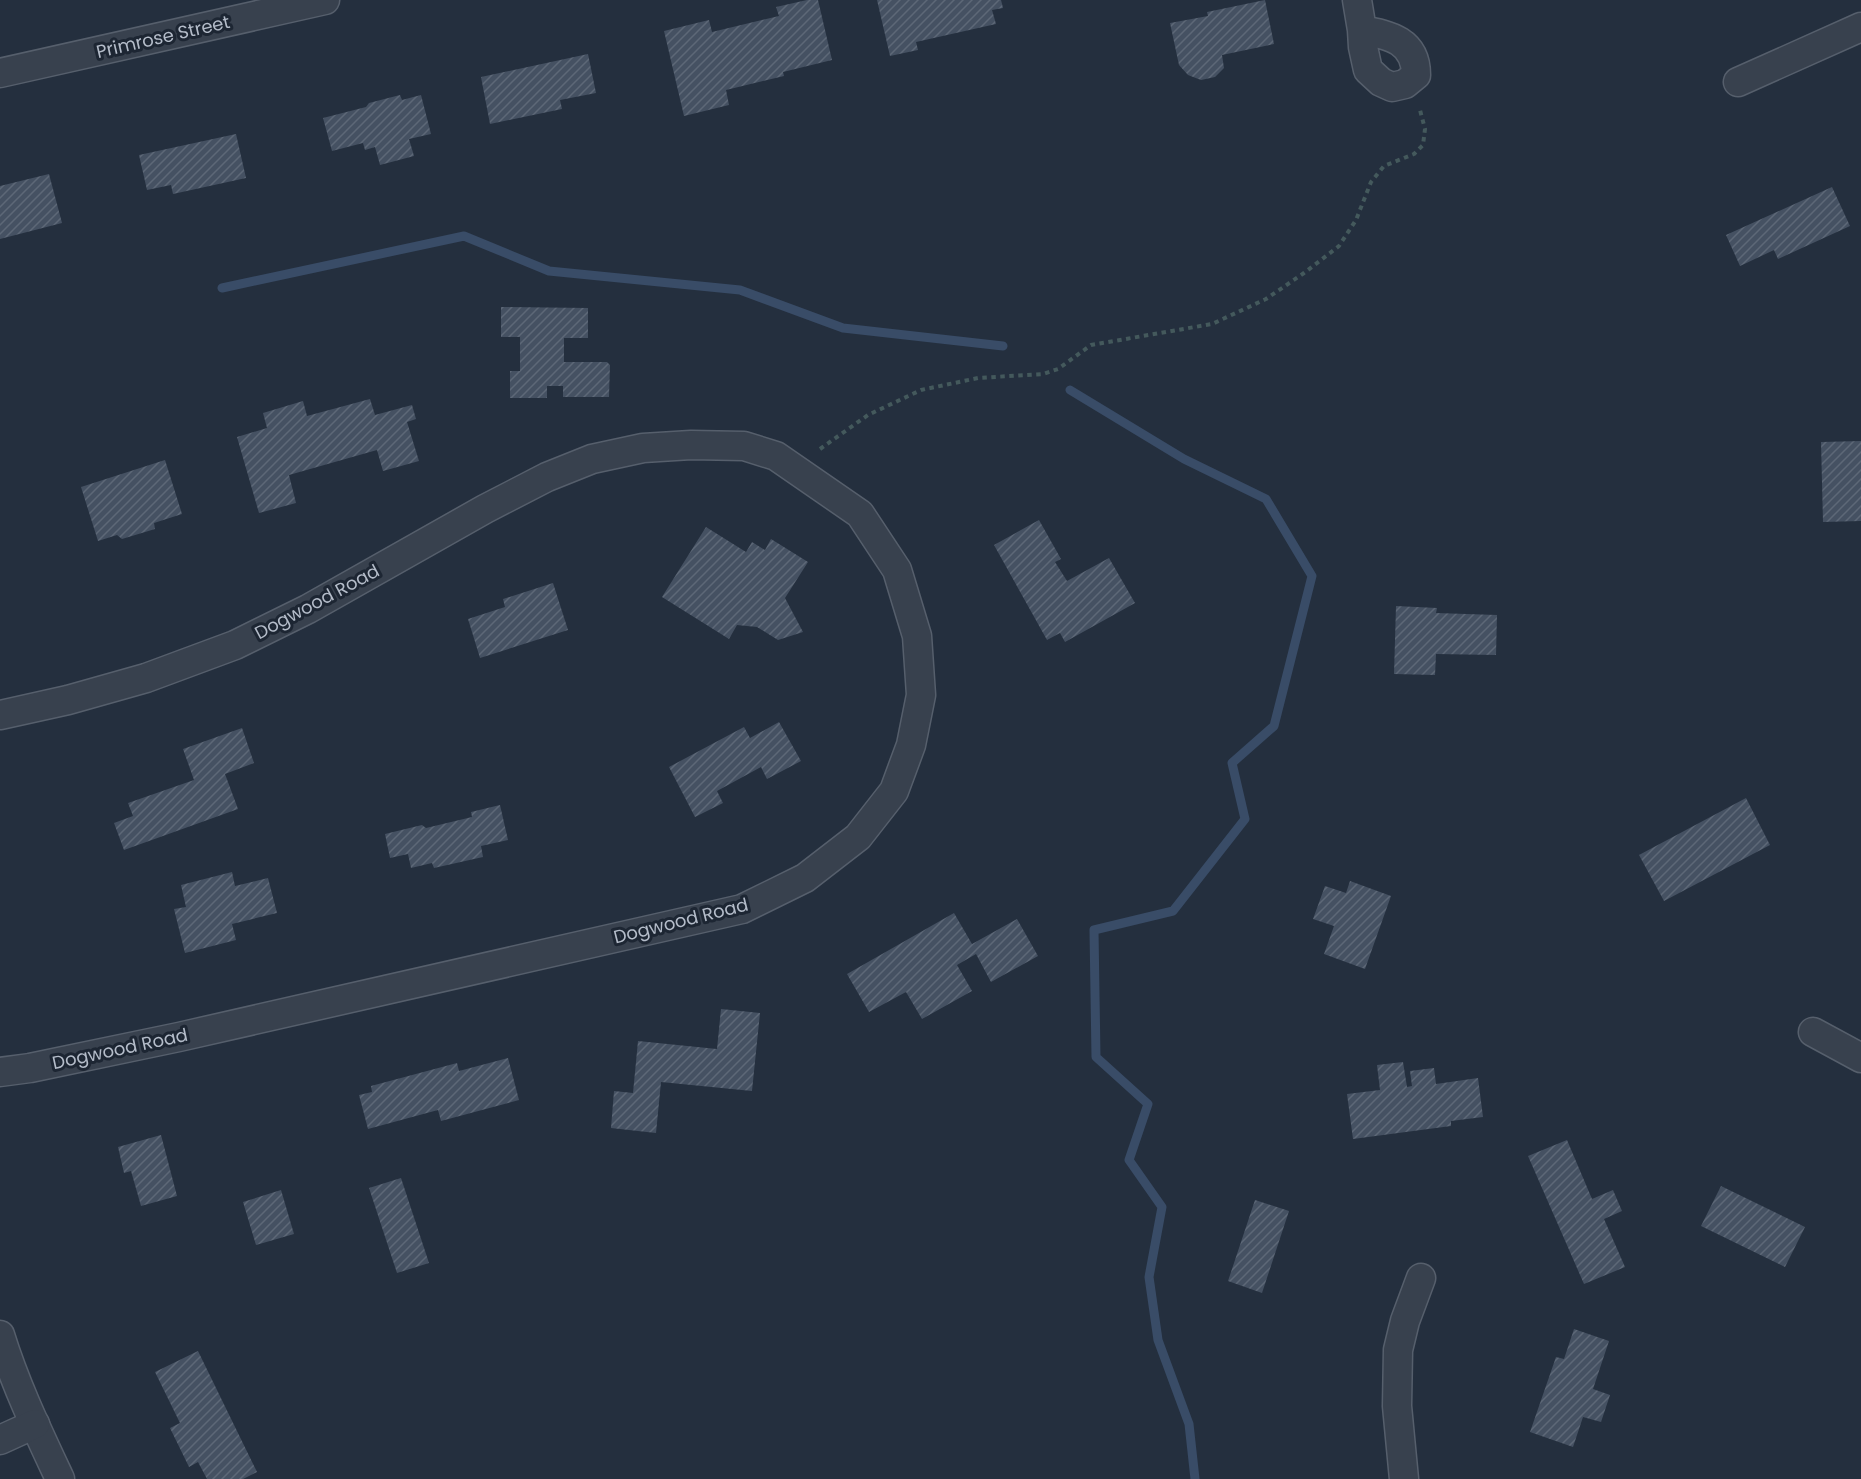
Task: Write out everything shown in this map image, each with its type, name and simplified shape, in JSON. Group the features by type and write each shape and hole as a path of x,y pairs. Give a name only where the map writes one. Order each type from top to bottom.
{"street":[{"name":"Primrose Street","path":"0,73 326,0"},
{"path":"1356,0 1368,70 1381,82 1392,87 1405,84 1416,75 1416,63 1406,47 1393,36 1362,30"},
{"path":"1738,82 1861,27"},
{"name":"Dogwood Road","path":"0,715 68,700 146,678 235,645 308,609 485,509 547,477 592,459 643,448 691,445 744,446 776,456 860,514 897,570 917,636 921,695 911,745 894,791 858,837 805,878 742,909 179,1037 30,1068 0,1072"},
{"path":"1813,1032 1861,1058"},
{"path":"1404,1479 1397,1406 1398,1350 1405,1321 1421,1278"},
{"path":"0,1335 35,1424 60,1479"},
{"path":"0,1440 35,1424"}],"path":[{"path":"794,468 868,414 921,390 978,378 1043,374 1058,369 1091,345 1212,324 1266,299 1339,246 1356,220 1371,182 1384,166 1414,154 1423,145 1425,129 1421,111 1405,84"}],"building":[{"path":"807,0 818,0 832,60 783,72 784,76 726,90 729,105 684,116 664,31 709,20 712,32 779,16 776,7"},
{"path":"877,0 1001,0 1003,8 992,10 996,24 916,42 918,50 890,56"},
{"path":"1265,0 1274,44 1222,55 1224,68 1215,77 1201,80 1188,75 1179,65 1170,23 1208,16 1207,12"},
{"path":"588,54 596,93 560,100 562,109 490,124 481,77"},
{"path":"400,95 402,100 421,95 431,134 409,139 414,156 380,165 375,147 365,150 363,143 332,151 323,118"},
{"path":"236,134 246,178 173,194 171,185 147,190 139,155"},
{"path":"49,174 62,223 0,239 0,186"},
{"path":"1832,187 1850,226 1778,259 1774,250 1740,266 1726,235"},
{"path":"501,307 588,308 588,338 564,338 564,362 607,362 610,365 609,397 563,397 563,386 547,386 547,398 510,398 510,371 520,371 520,337 501,337"},
{"path":"370,399 375,415 412,405 416,419 407,422 419,461 383,471 377,450 289,475 296,503 259,513 237,437 267,428 263,413 303,401 307,416"},
{"path":"1861,441 1861,521 1823,522 1821,442"},
{"path":"165,460 182,514 154,523 155,529 122,539 117,535 98,541 81,487"},
{"path":"1039,520 1061,559 1055,562 1067,581 1109,558 1135,603 1065,642 1060,633 1047,640 994,545"},
{"path":"706,527 746,552 752,542 765,550 771,539 808,562 785,598 803,632 778,640 757,627 737,625 729,639 662,597"},
{"path":"553,583 568,630 480,658 468,619 505,607 503,599"},
{"path":"1396,606 1437,608 1436,613 1497,615 1496,655 1436,654 1435,675 1394,674"},
{"path":"779,722 801,761 767,779 761,767 717,791 723,803 695,817 669,767 744,727 750,738"},
{"path":"242,728 254,763 225,774 238,809 124,850 114,823 133,816 128,803 194,780 183,749"},
{"path":"1746,798 1770,845 1664,901 1639,855"},
{"path":"500,805 508,840 481,846 483,857 434,868 432,863 411,868 408,854 390,858 385,834 422,825 426,828 472,817 471,812"},
{"path":"232,872 235,886 268,878 277,913 232,924 236,940 185,953 174,909 186,907 181,885"},
{"path":"1350,881 1391,896 1365,969 1324,954 1334,926 1313,919 1325,886 1346,893"},
{"path":"954,913 972,944 1017,919 1038,956 991,982 976,954 957,965 972,991 922,1019 906,992 869,1012 847,974"},
{"path":"721,1009 760,1013 752,1091 661,1082 656,1133 611,1128 614,1091 633,1093 638,1041 717,1049"},
{"path":"508,1058 519,1100 441,1121 438,1110 368,1129 359,1095 372,1092 371,1086 457,1063 459,1071"},
{"path":"1403,1062 1407,1087 1412,1086 1410,1071 1434,1068 1436,1084 1478,1078 1483,1117 1451,1121 1451,1126 1353,1139 1347,1094 1380,1090 1377,1065"},
{"path":"161,1135 177,1196 141,1206 131,1171 124,1173 118,1147"},
{"path":"1567,1140 1592,1199 1613,1190 1622,1211 1604,1219 1625,1267 1584,1284 1528,1156"},
{"path":"401,1178 429,1263 397,1273 369,1188"},
{"path":"1721,1186 1805,1227 1785,1267 1701,1226"},
{"path":"281,1190 294,1234 256,1245 243,1202"},
{"path":"1255,1200 1289,1211 1262,1293 1228,1281"},
{"path":"1574,1329 1609,1341 1593,1389 1610,1395 1601,1422 1583,1417 1573,1447 1530,1432 1556,1357 1564,1359"},
{"path":"198,1351 257,1472 243,1479 207,1479 198,1462 189,1467 170,1428 180,1423 155,1372"}],"waterway":[{"path":"222,288 464,236 549,271 740,290 843,328 1003,346"},
{"path":"1070,390 1184,459 1266,499 1312,576 1274,726 1232,763 1245,819 1173,911 1094,930 1096,1057 1148,1104 1129,1160 1162,1207 1149,1277 1158,1340 1189,1424 1195,1479"}]}
